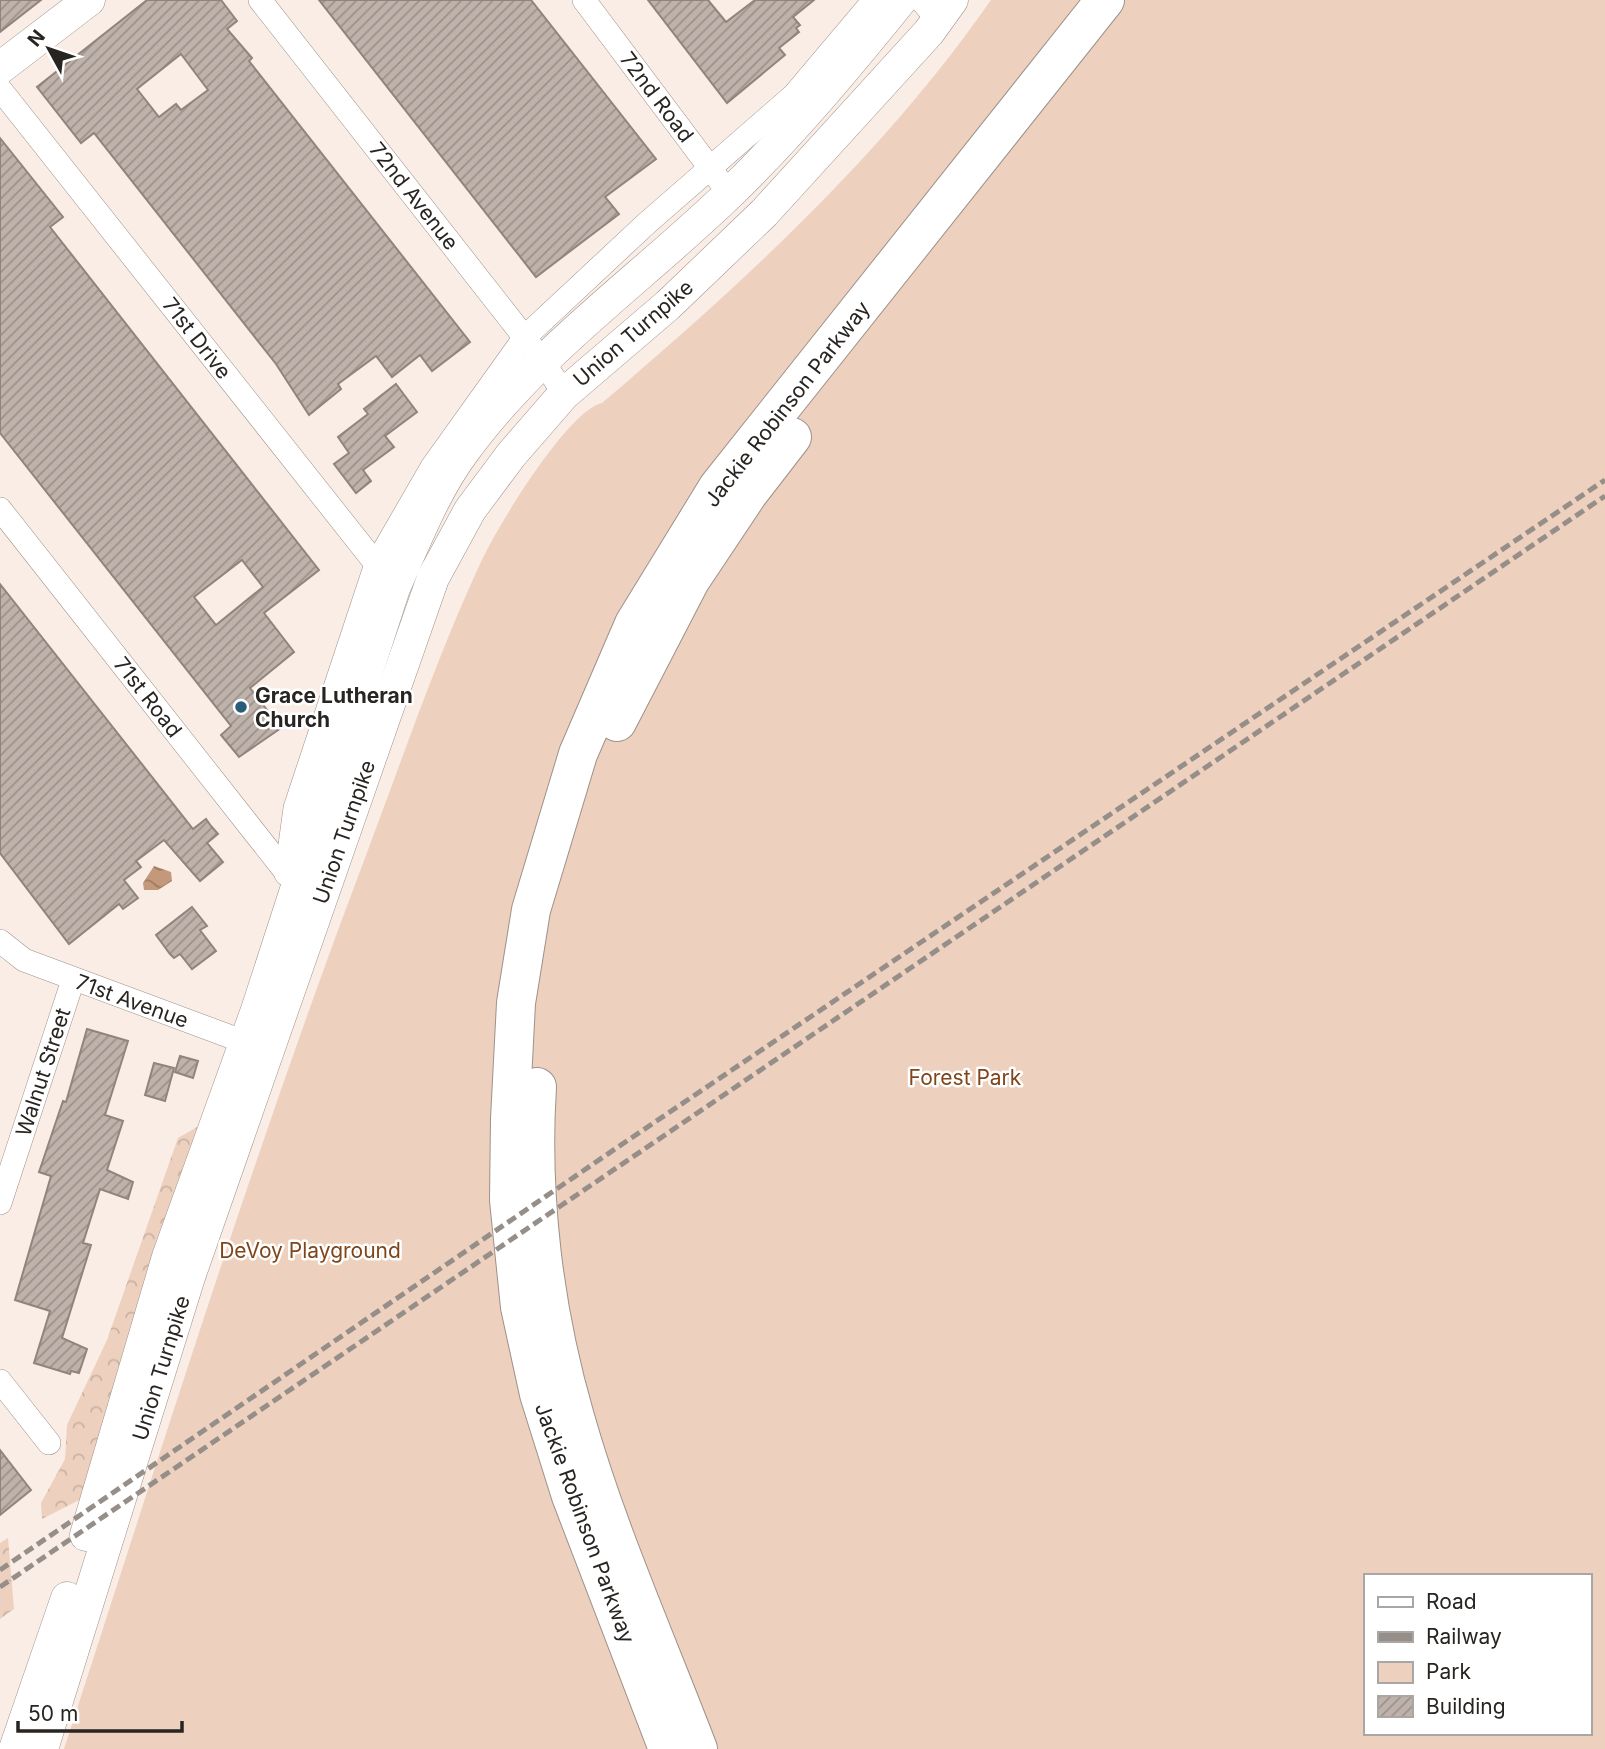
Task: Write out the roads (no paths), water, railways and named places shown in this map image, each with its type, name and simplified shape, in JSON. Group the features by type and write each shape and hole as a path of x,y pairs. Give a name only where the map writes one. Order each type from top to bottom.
{"highway":[{"name":"Jackie Robinson Parkway","path":"668,1749 571,1496 539,1394 520,1307 509,1200 510,1119 516,1003 531,910 578,754 634,624 718,487 1105,0"},
{"name":"Jackie Robinson Parkway","path":"698,1749 593,1476 561,1363 544,1269 537,1181 541,1013 554,929 575,841 610,737 690,581 748,494 1128,0"}],"main road":[{"path":"0,68 89,0"},
{"name":"Union Turnpike","path":"42,1749 189,1277 257,1047 291,879 385,576 424,523 463,452 534,349 720,182 825,94 901,0"},
{"name":"Union Turnpike","path":"15,1749 64,1607 168,1257 257,1047 433,578 470,510 511,454 564,394 668,305 764,213 937,7"}],"street":[{"name":"72nd Avenue","path":"260,0 534,349 564,394"},
{"name":"72nd Road","path":"584,0 720,182"},
{"name":"Union Turnpike","path":"720,182 874,0"},
{"name":"71st Drive","path":"0,89 385,576"},
{"name":"71st Road","path":"0,509 291,879"},
{"name":"71st Avenue","path":"0,941 24,960 257,1047"},
{"name":"Walnut Street","path":"0,1203 73,980"},
{"path":"0,1381 49,1443"}],"water":[{"path":"154,866 171,872 172,881 158,890 144,890 143,883"}],"railway":[{"path":"0,1570 615,1149 1605,480"},
{"path":"0,1587 1605,496"}],"place":[{"name":"Grace Lutheran Church","path":"241,707"}],"park label":[{"name":"Forest Park","path":"965,1077"},
{"name":"DeVoy Playground","path":"310,1250"}]}
